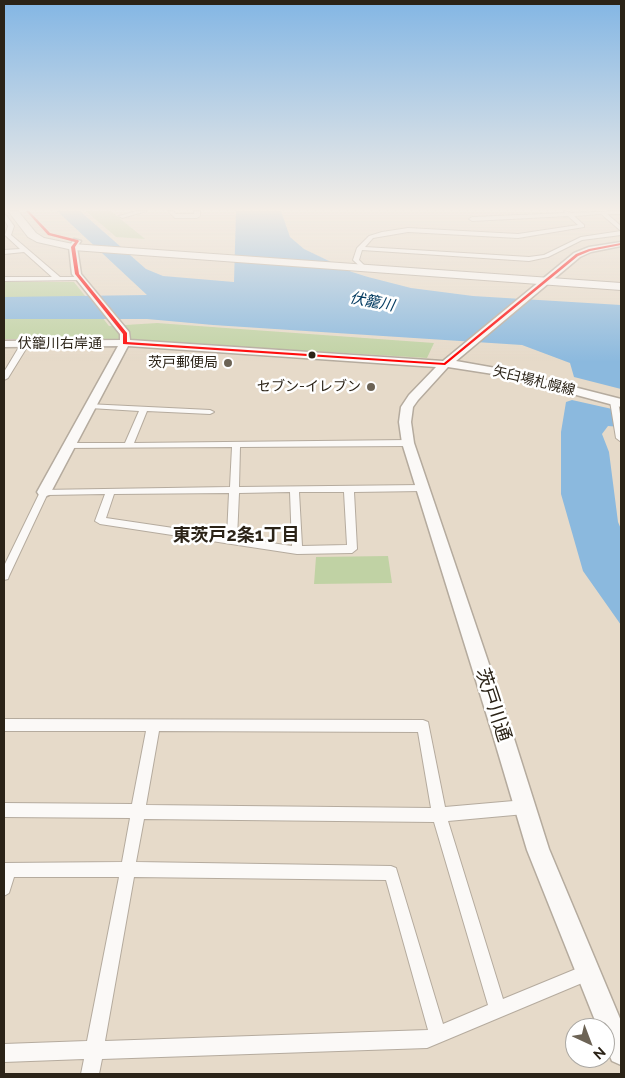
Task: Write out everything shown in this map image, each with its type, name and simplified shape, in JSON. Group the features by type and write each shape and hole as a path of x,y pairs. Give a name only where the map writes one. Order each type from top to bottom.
{"highway":[{"path":"301,261 621,288"},
{"path":"346,261 361,266 554,273 621,280"}],"main road":[{"path":"44,492 125,343 125,334 83,282 74,266 76,261"},
{"name":"茨戸川通","path":"570,261 445,364 418,392 407,407 405,422 408,442 422,488 538,850 621,1052"},
{"name":"伏籠川右岸通","path":"4,344 125,343 445,364"},
{"name":"矢臼場札幌線","path":"445,364 507,373 617,403"}],"street":[{"path":"38,261 58,279"},
{"path":"361,261 361,266"},
{"path":"4,279 58,279 83,282"},
{"path":"4,378 25,344"},
{"path":"617,403 619,435"},
{"path":"90,406 210,412"},
{"path":"128,446 144,408"},
{"path":"68,446 408,442"},
{"path":"232,540 236,444"},
{"path":"110,492 100,521 297,550 352,549 349,488"},
{"path":"4,576 44,492 422,488"},
{"path":"294,489 297,550"},
{"path":"4,725 423,726 439,815 498,1010"},
{"path":"90,1074 126,869 139,811 154,725"},
{"path":"4,810 439,815 525,807"},
{"path":"4,888 6,870 126,869 391,873 438,1035"},
{"path":"4,1053 428,1039 589,972"}],"green space":[{"path":"4,282 74,282 109,326 157,323 434,343 427,358 115,339 4,339"},
{"path":"388,556 392,583 314,584 316,557"}],"water":[{"name":"伏籠川","path":"111,261 137,261 146,269 163,276 234,282 235,261 330,261 352,272 411,288 473,296 621,305 621,389 574,377 570,363 522,345 147,319 4,319 4,297 147,295"},
{"path":"572,400 621,411 621,427 608,426 602,434 609,452 618,522 621,529 621,625 583,571 561,494 561,432 566,402"}],"transit line":[{"path":"75,261 77,274 125,334 125,343"},
{"path":"445,364 569,261"},
{"path":"125,343 445,364"}],"place":[{"name":"茨戸郵便局","path":"228,363"},
{"name":"セブン-イレブン","path":"371,387"}],"district":[{"name":"東茨戸2条1丁目","path":"236,536"}]}
